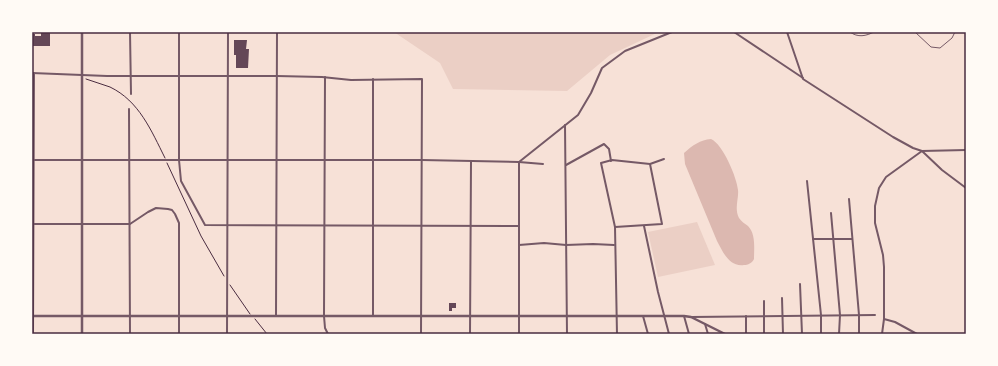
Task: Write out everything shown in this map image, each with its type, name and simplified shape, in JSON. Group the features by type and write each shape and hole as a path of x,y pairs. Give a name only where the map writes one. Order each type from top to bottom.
{"street":[{"path":"82,32 82,334"},
{"path":"130,32 131,94"},
{"path":"179,32 179,160 181,182 205,225 519,226"},
{"path":"227,334 228,32"},
{"path":"276,316 277,32"},
{"path":"519,162 578,115 591,94 602,68 625,51 672,32"},
{"path":"734,32 803,79 913,148 922,151 966,150"},
{"path":"787,32 803,79"},
{"path":"33,334 33,73 107,76 325,77 352,80 422,78 421,334"},
{"path":"325,77 324,316 325,328 328,334"},
{"path":"373,79 373,316"},
{"path":"130,109 130,334"},
{"path":"566,126 567,334"},
{"path":"566,165 604,144 609,149 611,161"},
{"path":"922,151 942,170 966,188"},
{"path":"882,334 884,319 884,266 883,255 875,223 875,206 879,188 886,177 922,151"},
{"path":"617,334 614,226 601,163 611,161 650,164 664,159"},
{"path":"33,160 422,160 519,162 543,164"},
{"path":"470,334 471,162"},
{"path":"519,162 519,334"},
{"path":"614,226 644,226 662,224 650,164"},
{"path":"807,181 820,315 820,334"},
{"path":"849,199 859,315 859,334"},
{"path":"33,224 130,224 156,208 172,210 180,223 179,334"},
{"path":"831,214 840,315 839,334"},
{"path":"644,226 669,334"},
{"path":"813,239 852,239"},
{"path":"519,245 544,243 566,245 614,245"},
{"path":"800,284 802,334"},
{"path":"782,298 783,334"},
{"path":"764,301 764,334"},
{"path":"32,316 616,317 875,315"},
{"path":"643,316 648,334"},
{"path":"684,316 689,334"},
{"path":"691,316 724,334"},
{"path":"746,316 746,334"},
{"path":"884,319 895,322 917,334"},
{"path":"705,323 708,334"}],"lane":[{"path":"850,32 855,35 867,36 874,32"},
{"path":"915,32 931,47 940,48 952,38 955,32"}],"path":[{"path":"86,79 110,88 131,102 141,112 166,160 201,236 228,281 252,316 267,334"}],"shaded area":[{"path":"394,32 659,32 610,55 567,91 453,89 440,63"},
{"path":"711,139 720,147 729,162 738,190 738,214 740,219 751,229 754,242 754,259 747,265 734,264 724,254 717,241 685,164 684,153 697,143 703,140"},
{"path":"697,222 715,265 658,277 648,232"}],"building":[{"path":"41,32 50,32 50,46 32,46 32,34 35,34 35,36 41,36"},
{"path":"234,40 247,40 246,49 249,49 248,68 236,68"},
{"path":"449,303 456,303 456,308 452,308 452,311 449,311"}]}
